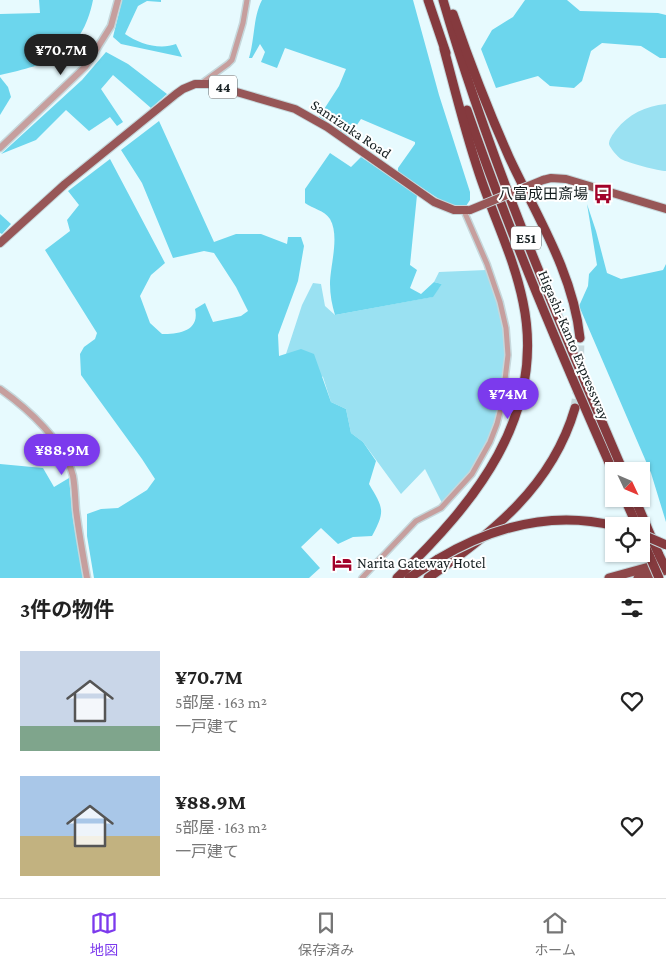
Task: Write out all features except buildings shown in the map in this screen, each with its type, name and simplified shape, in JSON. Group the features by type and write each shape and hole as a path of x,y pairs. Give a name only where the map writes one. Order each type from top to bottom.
{"highway":[{"name":"Higashi-Kanto Expressway","path":"428,0 444,49 510,226 588,417 609,462"},
{"name":"Higashi-Kanto Expressway","path":"443,0 454,39 504,182 584,381 619,462"},
{"path":"448,0 491,115 564,274 578,319 580,338"},
{"path":"397,578 454,520 474,494 496,459 512,427 522,397 528,364 528,330 519,285 479,172 444,49"},
{"path":"428,578 494,527 530,493 555,457 566,433 574,408"},
{"path":"638,508 655,556 659,578"},
{"path":"409,578 468,542 507,527 524,523 577,520 605,524"},
{"path":"650,539 666,545"},
{"path":"638,578 666,570 650,548"},
{"path":"609,578 666,562"}],"main road":[{"name":"Sanrizuka Road","path":"201,83 274,101 302,112 327,127 434,202 454,210 467,210"},
{"name":"44","path":"0,243 65,184 176,94 188,86 201,83"},
{"path":"467,210 551,178 566,179 666,209"}],"street":[{"path":"0,148 86,66 111,26 118,0"},
{"path":"201,83 232,60 243,23 247,0"},
{"path":"362,578 416,521 441,508 472,474 490,442 497,424 502,404 508,355 506,328 500,302 467,210"},
{"path":"0,390 22,406 61,449 72,474 75,488 80,537 87,578"}],"shaded area":[{"path":"39,0 93,0 88,19 81,33 72,45 61,54 34,66 0,75 0,14 40,13"},
{"path":"122,0 161,0 161,2 147,1 138,6 125,34 137,41 150,45 170,46 176,44 182,57 121,44 113,37"},
{"path":"262,0 413,0 439,95 470,192 470,200 466,206 456,207 448,205 398,172 398,168 415,142 361,119 348,138 321,121 319,117 339,86 346,69 285,48 277,68 261,62 265,52 260,44 252,58 249,58 257,13"},
{"path":"525,0 567,0 580,11 658,13 666,15 666,58 660,58 641,46 602,43 591,51 582,81 574,88 550,86 538,76 496,88 481,49 492,30 513,17"},
{"path":"106,52 128,64 167,94 151,108 113,75 101,89 123,122 117,126 110,117 89,131 66,110 36,140 1,154 82,80"},
{"path":"0,77 8,87 11,97 0,115"},
{"path":"666,104 666,171 636,165 619,158 609,144 610,138 616,130 632,115 651,107"},
{"path":"159,121 214,242 236,234 261,234 287,244 288,237 301,237 304,246 298,281 278,335 279,356 301,349 314,354 331,402 346,409 351,433 363,442 376,461 369,484 380,504 381,514 372,536 353,537 338,544 321,528 301,547 320,568 309,578 94,578 87,536 87,514 101,509 118,508 147,490 155,479 81,375 80,354 84,347 95,339 97,333 45,250 70,231 67,220 79,205 68,191 110,159 165,263 151,275 140,296 150,323 162,334 187,330 194,322 196,316 195,309 205,303 213,322 241,316 248,311 236,287 214,253 204,251 173,258 142,183 121,150"},
{"path":"330,153 351,167 361,157 417,195 410,265 417,270 410,288 421,294 434,282 442,284 433,297 335,315 330,288 334,242 333,226 325,214 305,203 305,189"},
{"path":"587,204 607,273 621,279 663,270 666,264 666,522 650,471 650,462 646,462 579,306 588,286 589,274 597,265"},
{"path":"0,214 11,224 2,234 0,233"},
{"path":"486,270 498,305 505,340 503,388 489,438 483,453 464,481 442,503 425,469 401,494 363,442 351,433 346,409 331,402 323,377 286,354 302,305 313,283 321,284 325,306 335,315 432,297 442,284 434,282 439,272"},
{"path":"0,464 43,468 54,487 69,478 73,519 83,578 0,578"}],"tunnel":[{"path":"575,408 579,380 580,338"}],"place":[{"name":"八富成田斎場","path":"603,194"},
{"name":"Narita Gateway Hotel","path":"342,563"}]}
